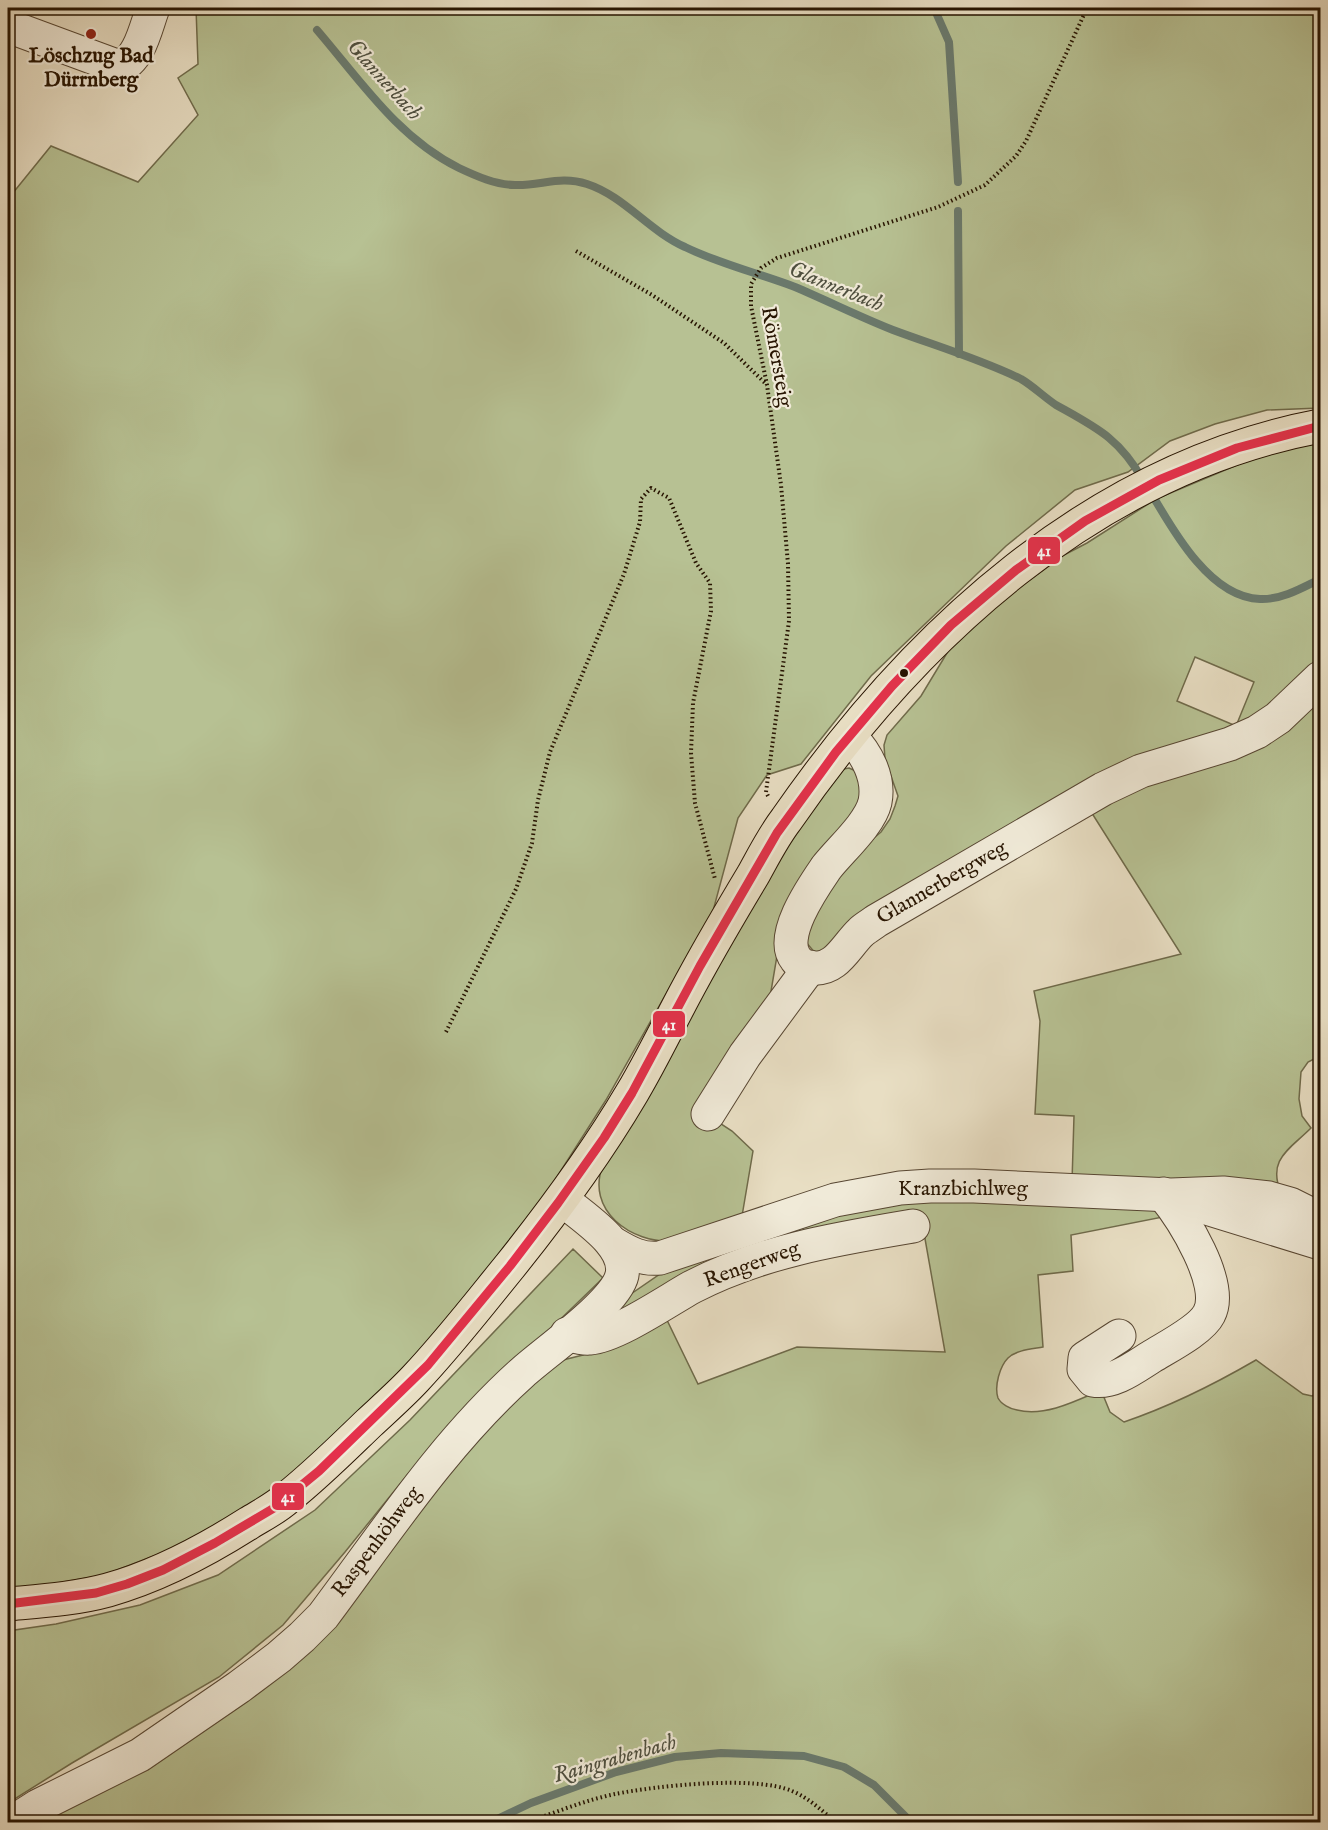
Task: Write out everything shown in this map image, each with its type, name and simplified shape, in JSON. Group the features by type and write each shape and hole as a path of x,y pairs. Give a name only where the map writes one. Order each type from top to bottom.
{"main road":[{"path":"8,1604 56,1600 106,1590 168,1569 225,1538 284,1501 327,1464 414,1381 563,1200 632,1093 726,920 784,822 850,736 898,679 947,627 1006,576 1061,535 1142,487 1240,445 1320,426"}],"street":[{"path":"8,26 119,68 127,65 133,57 153,8"},
{"name":"Glannerbergweg","path":"810,967 825,967 838,960 861,932 876,921 1103,789 1141,771 1230,744 1257,732 1278,718 1320,678"},
{"path":"708,1113 745,1054 810,967 804,966 795,958 791,949 791,935 796,920 826,868 867,819 875,803 876,789 871,768 850,736"},
{"name":"Kranzbichlweg","path":"614,1244 644,1258 660,1258 835,1200 900,1188 974,1185 1163,1194 1208,1192 1248,1195 1290,1204 1320,1218"},
{"path":"1163,1194 1320,1243"},
{"path":"1119,1336 1084,1358 1084,1369 1093,1380 1105,1380 1120,1374 1177,1341 1209,1315 1213,1295 1203,1261 1184,1223 1163,1194"},
{"path":"563,1200 614,1244 620,1255 622,1275 613,1294"},
{"name":"Rengerweg","path":"567,1334 588,1339 600,1336 713,1277 769,1255 822,1241 913,1226"},
{"name":"Raspenhöhweg","path":"13,1822 38,1806 140,1755 239,1687 302,1637 329,1607 448,1449 521,1373 634,1277 671,1254"}],"path":[{"name":"Römersteig","path":"784,822 766,792 789,621 788,564 781,485 767,385 751,306 751,284 761,268 777,258 938,207 985,185 1016,156 1026,141 1087,8"},
{"path":"576,251 652,296 724,344 767,385"},
{"path":"446,1032 516,889 532,843 538,800 550,752 590,661 624,574 640,522 641,499 651,488 669,498 696,563 710,583 711,611 693,704 691,753 695,803 726,920"},
{"path":"528,1822 614,1794 694,1784 752,1783 790,1790 811,1802 836,1822"}],"green space":[{"path":"196,8 1320,8 1320,408 1267,410 1215,424 1170,441 1128,472 1075,490 1006,546 871,676 801,764 767,775 738,818 713,911 606,1100 532,1216 422,1350 333,1439 260,1500 185,1544 104,1575 8,1590 8,199 51,146 138,182 198,115 178,78 198,64"},
{"path":"1320,441 1320,685 1243,731 816,954 805,941 806,919 863,847 881,832 895,806 898,796 885,759 884,745 887,735 921,696 950,648 970,623 1064,555 1156,499 1268,452","holes":["1195,657 1254,682 1236,726 1177,701"]},
{"path":"1320,689 1320,1056 1308,1062 1301,1072 1299,1099 1302,1116 1311,1128 1282,1156 1277,1172 1281,1193 1072,1182 1074,1116 1035,1114 1040,1021 1034,991 1181,954 1088,807"},
{"path":"849,768 858,772 863,780 860,808 781,932 769,1003 718,1122 732,1131 753,1151 741,1222 682,1240 642,1237 616,1221 606,1210 600,1196 599,1181 603,1165 788,843 838,770"},
{"path":"896,1196 1160,1205 1163,1217 1071,1235 1073,1271 1038,1275 1043,1347 1015,1353 1002,1366 998,1376 997,1393 999,1400 1009,1407 1028,1412 1049,1410 1101,1390 1110,1412 1124,1422 1192,1394 1256,1360 1303,1394 1312,1396 1320,1392 1320,1822 37,1822 278,1674 456,1455 555,1362 583,1355 664,1314 698,1384 797,1347 945,1352 924,1233 918,1217 603,1325 628,1296 663,1272"},
{"path":"573,1249 603,1278 505,1373 408,1474 283,1625 219,1677 72,1763 16,1798 8,1807 8,1631 56,1624 140,1605 218,1575 315,1510 410,1420"}],"waterway":[{"path":"934,8 949,42 958,182"},
{"name":"Glannerbach","path":"317,30 365,88 399,124 437,156 459,168 486,180 508,185 568,180 587,184 613,197 672,240 698,253 795,287 868,320 1021,379 1056,405 1106,435 1125,454 1143,480"},
{"path":"958,211 959,354"},
{"name":"Glannerbach","path":"1150,491 1169,524 1194,559 1225,587 1242,596 1260,599 1276,598 1320,579"},
{"name":"Raingrabenbach","path":"491,1822 531,1803 616,1772 675,1757 721,1753 804,1756 844,1767 874,1785 911,1822"}],"transit line":[{"name":"41","path":"8,1604 96,1593 163,1570 274,1508 319,1471 428,1365 510,1266 558,1203 604,1138 632,1093 700,966 777,833 836,752 892,686 951,625 1016,570 1085,521 1159,480 1237,448 1320,426"}],"place":[{"name":"Löschzug Bad Dürrnberg","path":"91,34"}]}
